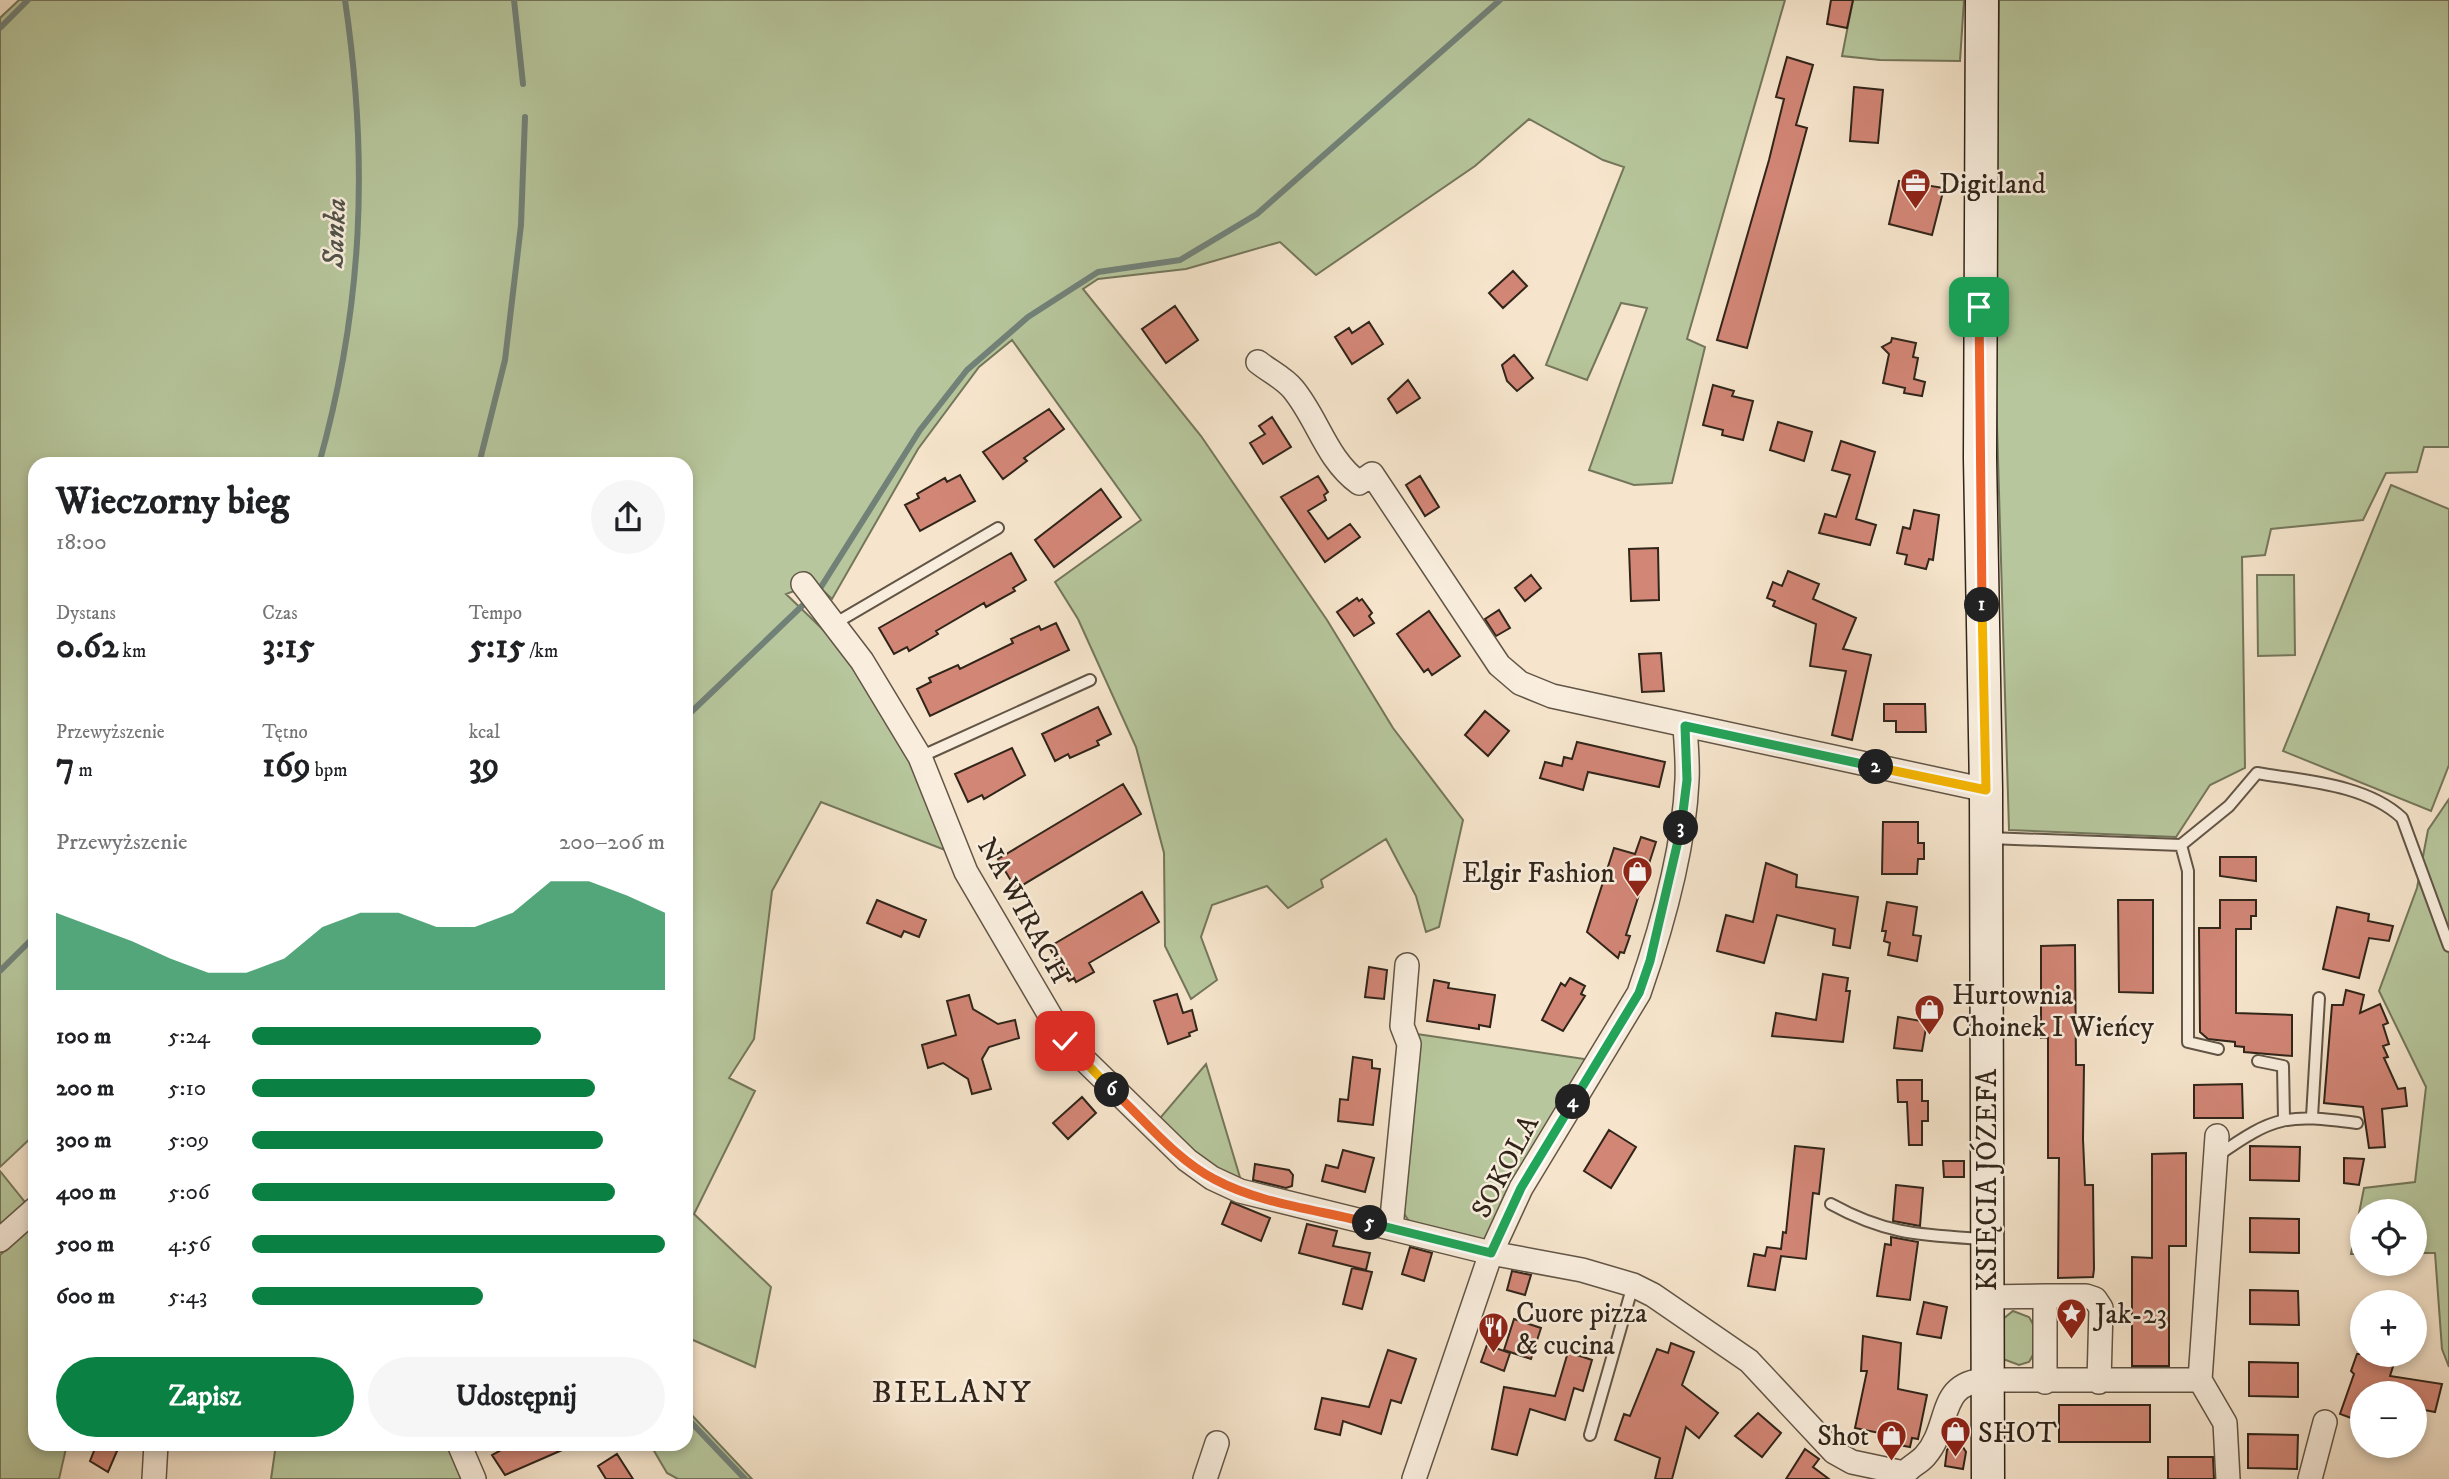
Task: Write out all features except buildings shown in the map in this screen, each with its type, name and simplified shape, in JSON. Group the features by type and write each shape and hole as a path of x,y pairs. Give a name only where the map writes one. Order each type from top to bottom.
{"street":[{"name":"KSIĘCIA JÓZEFA","path":"1982,0 1980,458 1986,790 1988,1479"},
{"path":"1258,362 1293,389 1342,469 1359,482 1372,474 1499,665 1520,683 1552,696 1986,790"},
{"name":"NA WIRACH","path":"803,584 862,661 919,757 966,872 1065,1041 1081,1060 1187,1160 1212,1178 1240,1191 1491,1253 1581,1270 1633,1285 1653,1295 1749,1361 1834,1452 1852,1462 1902,1476"},
{"name":"SOKOLA","path":"1414,1479 1491,1253 1521,1188 1639,993 1650,961 1679,846 1687,780 1685,726"},
{"path":"1391,1228 1409,1044 1402,1027 1407,965"},
{"path":"2216,1147 2200,1380 2225,1423 2228,1479"},
{"path":"0,1240 28,1215"},
{"path":"2045,1296 2045,1382"},
{"path":"1987,1297 2086,1296 2095,1299 2101,1308 2099,1382"},
{"path":"1902,1476 1924,1457 1933,1444 1955,1390 1971,1381 2200,1380"},
{"path":"2310,1479 2325,1422"},
{"path":"1205,1479 1217,1443"},
{"path":"154,1479 156,1451"},
{"path":"462,1451 474,1479"}],"lane":[{"path":"834,624 998,528"},
{"path":"919,757 1090,680"},
{"path":"1986,838 2181,845 2228,806 2257,773 2369,795 2387,803 2402,818 2449,946"},
{"path":"2181,845 2188,871 2188,1042 2218,1049"},
{"path":"2312,1117 2319,998"},
{"path":"2258,1062 2283,1066 2284,1119"},
{"path":"2216,1147 2256,1128 2284,1119 2312,1117 2357,1123"},
{"path":"1831,1204 1866,1223 1913,1235 1987,1239"},
{"path":"1590,1435 1633,1285"}],"green space":[{"path":"19,0 1785,0 1687,339 1705,347 1672,483 1634,485 1589,470 1647,308 1621,303 1587,380 1546,365 1624,167 1603,160 1529,119 1475,166 1316,275 1280,242 1186,269 1098,279 1083,289 1201,436 1327,620 1393,728 1463,820 1439,927 1426,932 1416,896 1386,839 1321,880 1323,887 1288,908 1267,886 1212,905 1201,937 1217,980 1191,999 1165,946 1164,853 1136,747 1078,619 1055,582 1141,520 1012,340 979,367 918,449 832,599 815,583 786,594 859,664 905,747 945,850 821,802 772,891 754,1039 729,1078 755,1091 694,1214 771,1287 755,1367 693,1340 693,457 28,457 28,1141 0,1167 0,18"},
{"path":"1853,0 1964,0 1960,61 1880,60 1842,56"},
{"path":"1999,0 2449,0 2449,447 2424,447 2417,472 2386,473 2363,520 2271,529 2265,555 2242,557 2245,768 2210,785 2176,837 2009,830 1994,324"},
{"path":"2391,485 2449,509 2449,765 2431,811 2283,751"},
{"path":"2257,575 2294,575 2295,655 2258,656"},
{"path":"2449,799 2449,1367 2442,1349 2435,1253 2427,1253 2427,1199 2362,1199 2364,1188 2415,1182 2426,1087 2379,991 2417,888 2428,830"},
{"path":"1417,1034 1591,1060 1486,1241 1411,1224 1399,1206"},
{"path":"1206,1064 1242,1184 1215,1173 1155,1124"},
{"path":"0,1171 28,1206 0,1231"},
{"path":"28,1229 28,1451 65,1451 59,1479 0,1479 0,1255"},
{"path":"2013,1311 2029,1317 2035,1334 2032,1357 2029,1362 2019,1365 2003,1359 2003,1319"},
{"path":"693,1416 752,1479 678,1479 667,1473 654,1451 693,1451"},
{"path":"275,1451 450,1451 464,1479 271,1479"}],"waterway":[{"path":"0,28 28,0"},
{"name":"Sanka","path":"321,457 345,348 357,233 357,118 345,0"},
{"path":"514,0 523,84"},
{"path":"821,587 920,430 967,370 1028,317 1098,272 1180,260 1257,214 1500,0"},
{"path":"481,457 505,360 521,225 525,117"},
{"path":"693,710 803,605"},
{"name":"Sanka","path":"0,971 28,943"},
{"path":"693,1424 745,1479"}],"place":[{"name":"Digitland","path":"1916,210"},
{"name":"Elgir Fashion","path":"1638,899"},
{"name":"Hurtownia Choinek I Wieńcy","path":"1929,1037"},
{"name":"Jak-23","path":"2072,1340"},
{"name":"Cuore pizza & cucina","path":"1493,1355"},
{"name":"SHOT","path":"1955,1459"},
{"name":"Shot","path":"1892,1462"}],"district":[{"name":"BIELANY","path":"952,1391"}],"route":[{"path":"1065,1041 1081,1060 1187,1160 1212,1178 1240,1191 1491,1253 1521,1188 1639,993 1650,961 1679,846 1687,780 1685,726 1986,790 1979,307"}]}
